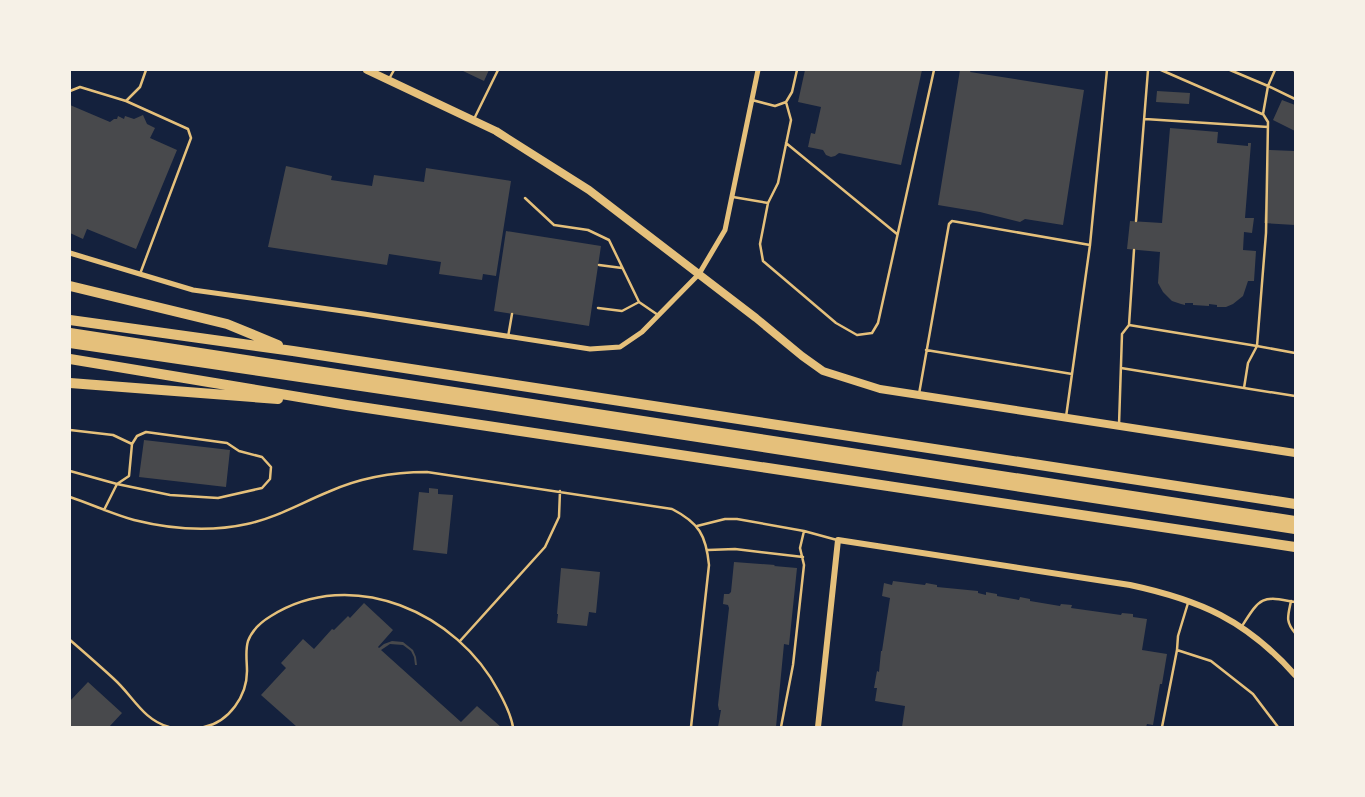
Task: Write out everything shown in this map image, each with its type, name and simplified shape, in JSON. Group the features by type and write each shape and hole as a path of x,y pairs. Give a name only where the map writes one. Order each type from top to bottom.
{"highway":[{"path":"70,286 227,324 293,351"},
{"path":"70,320 293,351 1295,504"},
{"path":"70,333 1295,521"},
{"path":"70,343 476,403 1295,529"},
{"path":"70,359 347,405 1295,547"},
{"path":"70,384 347,405"}],"main road":[{"path":"367,70 496,131 589,190 802,356 824,371 880,389 1295,453"}],"street":[{"path":"70,253 193,290 590,350 620,347 642,332 699,274 725,230 758,70"},
{"path":"818,727 838,540 1130,585 1158,591 1216,612 1242,626 1264,643 1295,675"}],"lane":[{"path":"126,101 140,86 146,70"},
{"path":"389,80 394,70"},
{"path":"474,120 498,70"},
{"path":"752,100 775,106 786,102 792,92 797,70"},
{"path":"786,102 791,120 778,184 768,203 760,244 763,261 836,323 857,335 872,333 878,323 934,70"},
{"path":"1066,418 1090,245 1107,70"},
{"path":"1136,221 1148,70"},
{"path":"1160,70 1262,114 1268,122 1266,233 1257,346 1248,363 1244,388"},
{"path":"1230,70 1295,99"},
{"path":"1262,114 1268,86 1275,70"},
{"path":"70,90 80,87 126,101 188,129 191,138 140,274"},
{"path":"1144,119 1268,127"},
{"path":"786,143 898,234"},
{"path":"732,196 768,203"},
{"path":"525,198 554,224 588,230 609,240 639,302 658,315"},
{"path":"918,395 949,224 952,221 1090,245"},
{"path":"1119,426 1122,334 1128,325 1134,250"},
{"path":"598,265 623,269"},
{"path":"598,308 622,311 639,302"},
{"path":"508,337 512,314"},
{"path":"1128,325 1295,353"},
{"path":"926,350 1072,374"},
{"path":"1121,368 1295,396"},
{"path":"70,430 113,435 132,444"},
{"path":"70,471 117,484 170,495 218,498 262,488 270,479 271,467 262,457 239,451 228,443 146,432 136,436 132,444 129,476 117,484 104,510"},
{"path":"70,497 133,520 154,524 185,528 230,527 248,524 282,513 329,491 347,485 396,473 412,472 443,473 672,509 686,516 697,526 703,535 708,550 691,727"},
{"path":"460,641 545,547 559,517 560,491"},
{"path":"697,526 725,519 804,530 838,540"},
{"path":"781,727 792,665 804,565 800,548 804,530"},
{"path":"708,550 735,549 803,557"},
{"path":"204,727 210,726 222,719 233,709 242,695 246,681 248,641 253,631 270,616 302,601 319,597 351,595 383,600 413,610 445,628 485,668 505,703 513,727"},
{"path":"1242,626 1256,604 1266,598 1293,602 1288,617 1288,624 1295,633"},
{"path":"1162,727 1178,636 1189,601"},
{"path":"70,640 115,680 144,714 154,721 169,727"},
{"path":"1177,650 1211,661 1253,694 1278,727"}],"building":[{"path":"461,70 489,70 484,81"},
{"path":"805,70 922,70 901,165 839,153 831,157 826,155 823,150 808,147 811,133 815,134 821,107 798,102"},
{"path":"960,70 971,70 970,72 1084,90 1063,225 1025,219 1020,222 980,212 938,205"},
{"path":"1157,91 1190,93 1189,104 1156,102"},
{"path":"1282,100 1295,105 1295,131 1273,120"},
{"path":"70,105 110,122 117,119 118,116 124,119 125,116 134,119 143,115 147,124 155,128 150,138 177,150 136,249 87,229 83,239 70,233"},
{"path":"1170,128 1218,132 1217,143 1248,146 1248,143 1251,143 1245,218 1254,218 1252,233 1244,232 1243,250 1256,251 1254,281 1248,281 1243,296 1226,307 1217,307 1217,305 1209,304 1209,306 1193,305 1193,303 1185,303 1185,305 1172,301 1163,292 1158,283 1160,252 1127,249 1130,221 1162,223"},
{"path":"1269,150 1295,151 1295,225 1264,223"},
{"path":"286,166 332,176 331,180 372,186 374,175 424,182 426,168 511,181 496,276 483,274 482,280 439,274 441,262 389,254 387,265 268,247"},
{"path":"506,231 601,246 589,326 494,311"},
{"path":"144,440 230,450 226,487 139,477"},
{"path":"429,488 438,489 438,494 453,495 447,554 413,550 419,492 429,493"},
{"path":"734,562 797,568 789,645 784,644 776,727 718,727 721,710 719,710 718,705 729,608 728,605 723,604 724,594 731,592"},
{"path":"561,568 600,572 596,613 589,612 587,626 557,623"},
{"path":"893,581 925,585 926,583 937,585 937,587 978,591 978,593 986,595 986,592 1019,600 1020,597 1030,599 1030,601 1060,606 1061,604 1072,605 1071,608 1121,615 1122,613 1133,614 1133,617 1147,619 1142,650 1167,654 1153,725 1147,724 1146,727 902,727 905,706 875,701 877,688 874,688 877,671 879,672 890,598 882,596 884,583 892,585"},
{"path":"364,603 393,630 378,647 392,641 403,642 413,650 417,665 415,665 411,651 403,645 390,644 381,650 461,722 477,706 501,727 297,727 261,695 286,668 281,663 303,639 314,649 332,629 334,630 348,616 350,618"},
{"path":"88,682 122,713 109,727 70,727 70,701"}]}
